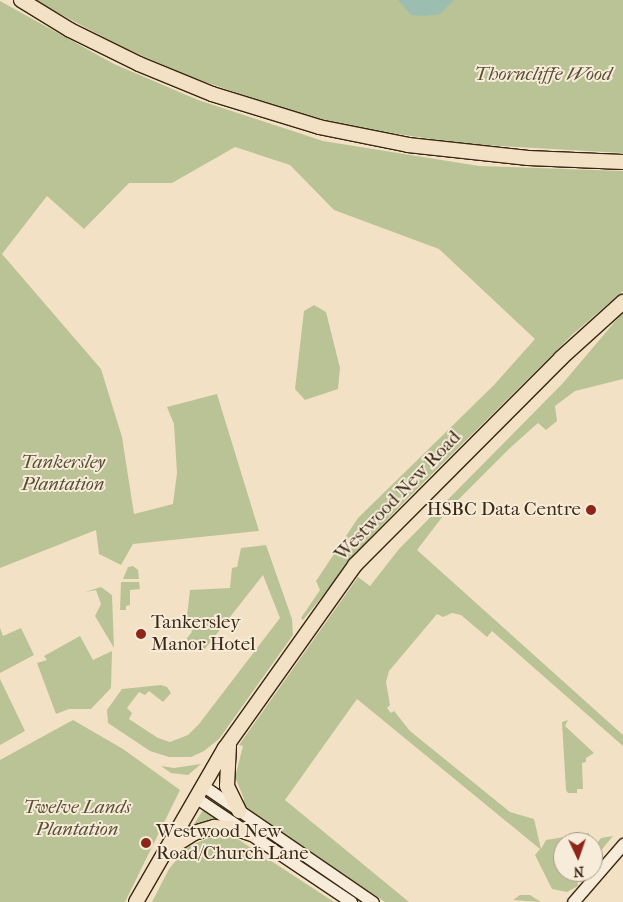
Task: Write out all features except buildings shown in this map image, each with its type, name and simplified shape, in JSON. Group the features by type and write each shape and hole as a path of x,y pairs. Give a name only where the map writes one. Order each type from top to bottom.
{"highway":[{"path":"21,0 70,30 139,64 212,94 319,127 408,145 528,158 623,162"},
{"name":"Westwood New Road","path":"136,902 202,785 227,745 355,565 560,358 623,302"},
{"path":"227,745 226,777 239,810"},
{"path":"165,851 194,833 214,827 234,828 252,834"}],"street":[{"path":"202,785 373,902"},
{"path":"195,798 252,834 351,902"},
{"path":"573,902 623,844"}],"green space":[{"name":"Thorncliffe Wood","path":"34,0 623,0 623,153 464,144 358,128 286,110 191,77 122,47"},
{"name":"Tankersley Plantation","path":"0,1 114,64 198,100 323,141 479,166 623,171 623,291 573,334 408,498 370,538 303,620 301,618 320,590 316,581 358,518 494,385 535,339 439,249 334,210 290,165 235,147 172,183 129,183 84,229 47,196 2,254 101,369 122,437 134,514 173,504 177,473 174,424 167,407 217,394 259,531 133,544 121,565 99,554 96,530 0,568"},
{"path":"314,305 326,312 340,368 338,389 305,400 295,389 304,311"},
{"path":"623,312 623,379 575,391 555,406 557,421 546,430 538,423 510,448 446,512 417,550 623,735 623,746 492,631 487,637 461,615 452,613 443,617 437,614 389,671 386,682 390,705 387,708 391,713 394,711 410,731 510,812 534,819 541,849 546,840 553,839 553,882 577,882 578,886 567,892 552,889 535,855 540,849 357,699 285,800 409,902 385,902 269,824 239,811 244,799 235,777 243,746 239,745 358,577 370,586 399,549 563,383"},
{"path":"266,545 292,619 293,635 219,739 204,751 191,757 169,757 150,751 108,723 107,710 122,689 161,685 167,687 171,693 163,702 149,691 145,695 139,692 127,708 132,713 129,719 158,738 170,742 188,735 199,724 280,618 263,575 204,650 189,647 187,638 192,632 187,616 190,590 230,588 232,568 237,567 241,548"},
{"path":"133,566 138,570 139,579 123,579 128,567"},
{"path":"121,582 139,582 140,589 130,590 130,605 126,606 126,610 120,610"},
{"path":"101,587 112,595 114,648 95,616 101,604 96,590 85,592"},
{"path":"0,628 3,636 21,628 34,655 0,673"},
{"path":"80,636 93,660 112,651 111,688 91,709 69,709 56,714 37,663 47,660 44,656"},
{"path":"0,679 25,731 0,745"},
{"name":"Twelve Lands Plantation","path":"73,720 123,749 180,790 125,902 0,902 0,760"},
{"path":"568,720 565,726 594,753 586,758 586,762 582,763 583,789 577,789 577,793 568,793 566,790 562,722"},
{"path":"201,764 188,775 171,773 161,766 174,768"},
{"path":"210,800 362,902 358,902"},
{"path":"203,810 223,824 189,832"},
{"path":"218,834 236,838 334,902 152,902 169,869 187,847"},
{"path":"613,836 603,848 603,838"},
{"path":"520,895 530,895 541,902 513,900"}],"shaded area":[{"path":"398,0 454,0 440,14 425,16 411,15"}],"place":[{"name":"HSBC Data Centre","path":"591,510"},
{"name":"Tankersley Manor Hotel","path":"141,634"},
{"name":"Westwood New Road/Church Lane","path":"146,843"}]}
